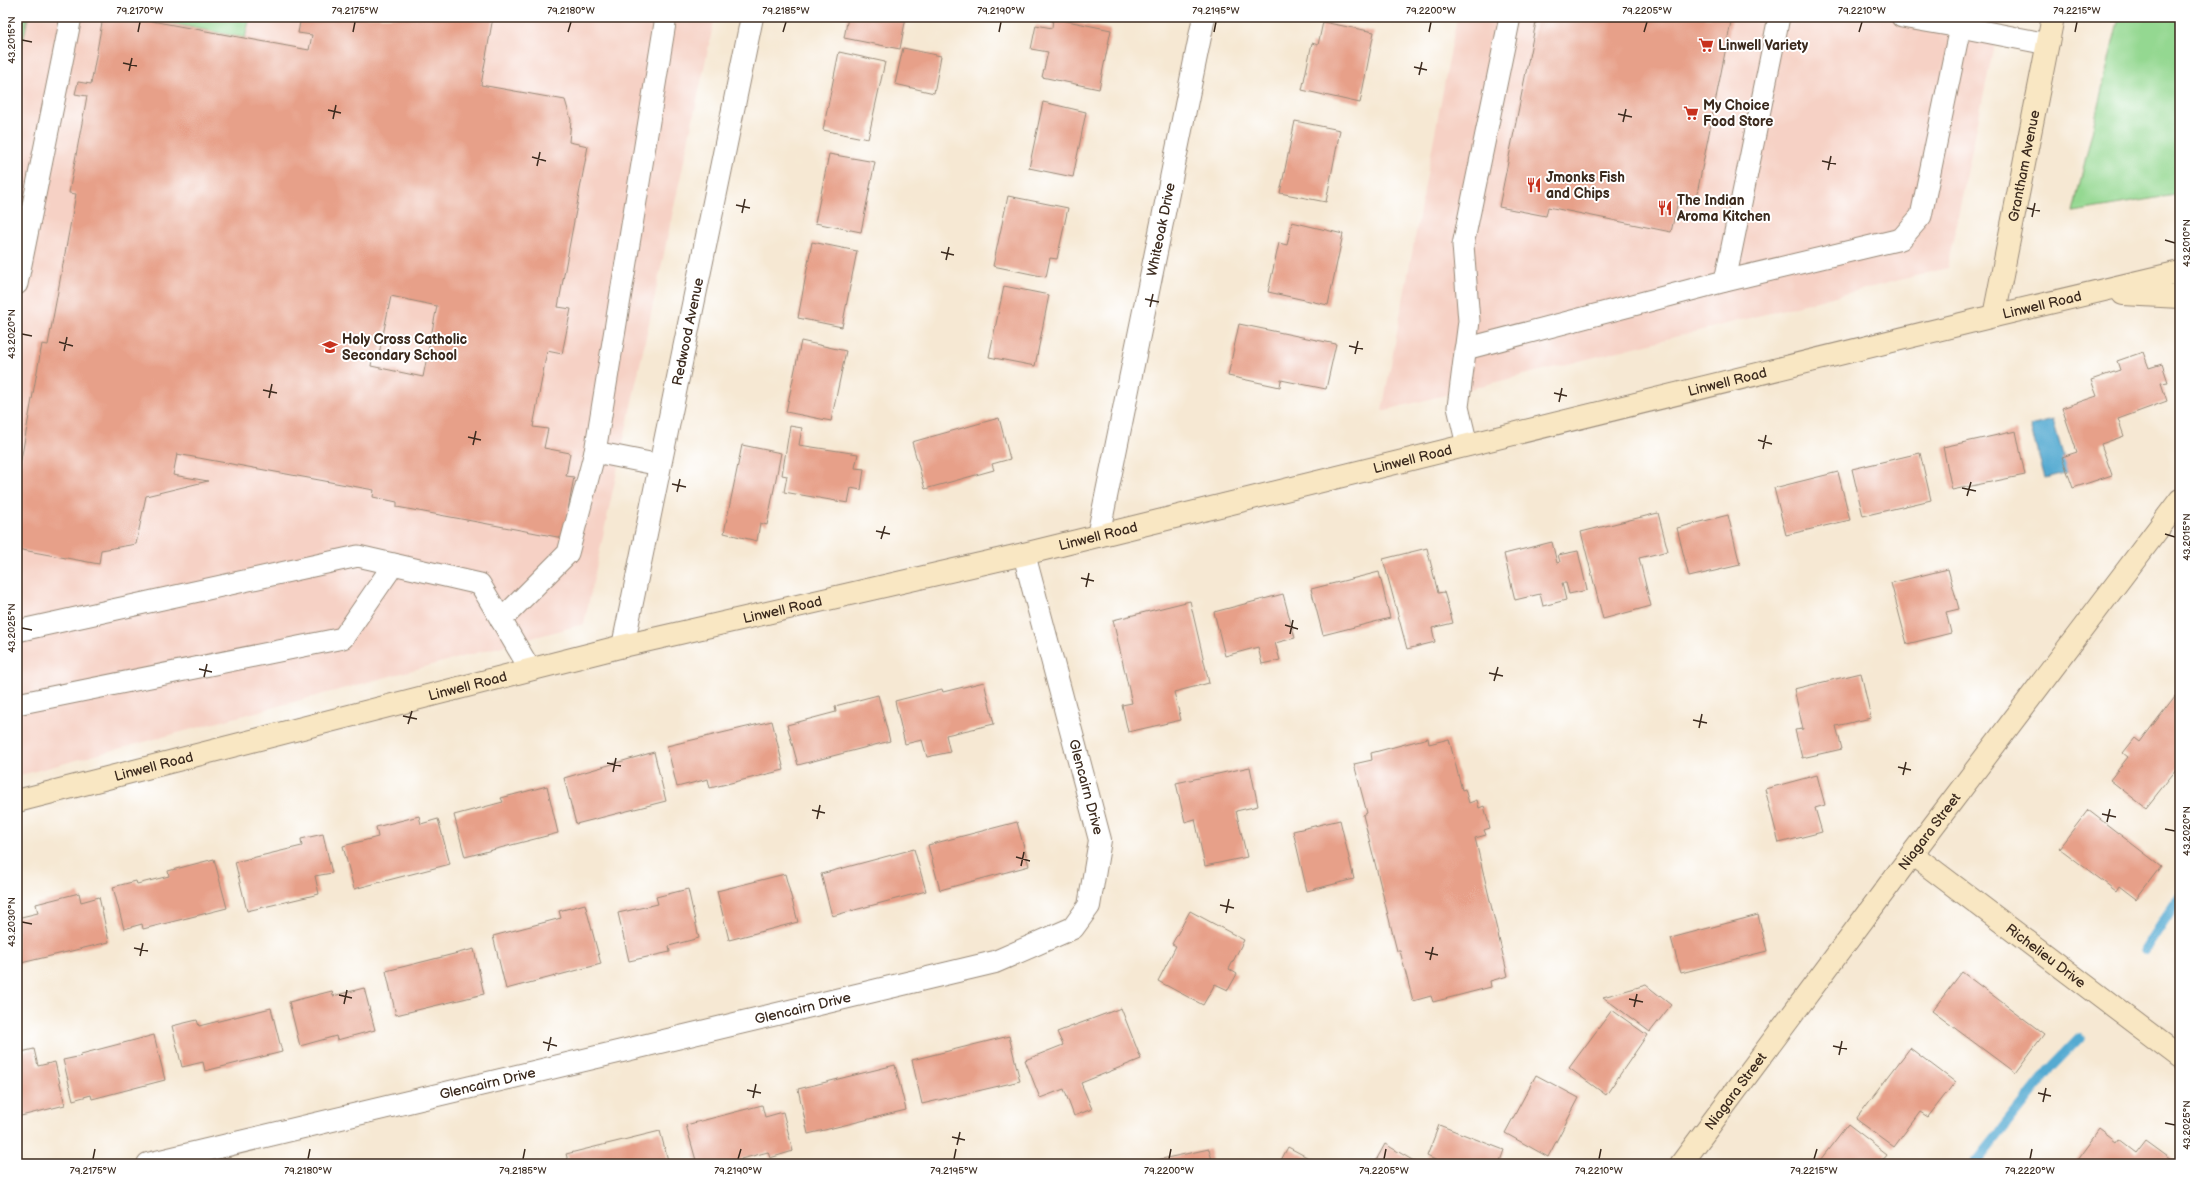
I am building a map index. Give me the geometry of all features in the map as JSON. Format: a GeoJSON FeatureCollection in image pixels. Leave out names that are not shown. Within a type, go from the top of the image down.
{"type":"FeatureCollection","features":[{"type":"Feature","properties":{"kind":"main road","name":"Grantham Avenue"},"geometry":{"type":"LineString","coordinates":[[1994,316],[2053,17]]}},
{"type":"Feature","properties":{"kind":"main road","name":"Linwell Road"},"geometry":{"type":"LineString","coordinates":[[17,801],[623,646],[1024,554],[1994,316],[2180,272]]}},
{"type":"Feature","properties":{"kind":"main road"},"geometry":{"type":"LineString","coordinates":[[2096,293],[2180,297]]}},
{"type":"Feature","properties":{"kind":"main road","name":"Niagara Street"},"geometry":{"type":"LineString","coordinates":[[1681,1164],[1912,854],[2180,500]]}},
{"type":"Feature","properties":{"kind":"main road","name":"Richelieu Drive"},"geometry":{"type":"LineString","coordinates":[[1912,854],[2180,1057]]}},
{"type":"Feature","properties":{"kind":"street","name":"Redwood Avenue"},"geometry":{"type":"LineString","coordinates":[[623,646],[752,17]]}},
{"type":"Feature","properties":{"kind":"street","name":"Whiteoak Drive"},"geometry":{"type":"LineString","coordinates":[[1098,536],[1204,17]]}},
{"type":"Feature","properties":{"kind":"street","name":"Glencairn Drive"},"geometry":{"type":"LineString","coordinates":[[148,1164],[995,962],[1073,928],[1089,906],[1100,840],[1024,554]]}},
{"type":"Feature","properties":{"kind":"lane"},"geometry":{"type":"LineString","coordinates":[[17,284],[71,17]]}},
{"type":"Feature","properties":{"kind":"lane"},"geometry":{"type":"LineString","coordinates":[[501,620],[568,553],[595,452],[666,17]]}},
{"type":"Feature","properties":{"kind":"lane"},"geometry":{"type":"LineString","coordinates":[[1467,445],[1458,407],[1468,321],[1463,245],[1510,17]]}},
{"type":"Feature","properties":{"kind":"lane"},"geometry":{"type":"LineString","coordinates":[[1725,281],[1779,17]]}},
{"type":"Feature","properties":{"kind":"lane"},"geometry":{"type":"LineString","coordinates":[[1902,17],[2048,44]]}},
{"type":"Feature","properties":{"kind":"lane"},"geometry":{"type":"LineString","coordinates":[[1465,349],[1725,281],[1901,239],[1921,216],[1960,27]]}},
{"type":"Feature","properties":{"kind":"lane"},"geometry":{"type":"LineString","coordinates":[[595,452],[660,465]]}},
{"type":"Feature","properties":{"kind":"lane"},"geometry":{"type":"LineString","coordinates":[[17,631],[358,556],[480,584],[530,669]]}},
{"type":"Feature","properties":{"kind":"lane"},"geometry":{"type":"LineString","coordinates":[[17,704],[343,638],[394,564]]}},
{"type":"Feature","properties":{"kind":"shaded area","name":"Holy Cross Catholic Secondary School"},"geometry":{"type":"Polygon","coordinates":[[[28,17],[715,17],[584,624],[17,776],[17,70],[28,17]]]}},
{"type":"Feature","properties":{"kind":"shaded area"},"geometry":{"type":"Polygon","coordinates":[[[1457,17],[2000,17],[1947,268],[1382,411],[1457,17]]]}},
{"type":"Feature","properties":{"kind":"green space"},"geometry":{"type":"Polygon","coordinates":[[[17,17],[28,17],[17,70],[17,17]]]}},
{"type":"Feature","properties":{"kind":"green space"},"geometry":{"type":"Polygon","coordinates":[[[139,17],[250,17],[245,38],[139,17]]]}},
{"type":"Feature","properties":{"kind":"green space"},"geometry":{"type":"Polygon","coordinates":[[[2119,17],[2180,17],[2180,194],[2073,212],[2119,17]]]}},
{"type":"Feature","properties":{"kind":"water"},"geometry":{"type":"Polygon","coordinates":[[[2053,420],[2068,472],[2045,478],[2030,426],[2053,420]]]}},
{"type":"Feature","properties":{"kind":"building"},"geometry":{"type":"Polygon","coordinates":[[[103,17],[130,17],[309,50],[312,35],[298,33],[301,17],[493,17],[481,85],[565,100],[571,120],[569,142],[588,146],[558,307],[571,309],[562,354],[547,351],[533,427],[548,429],[544,448],[570,453],[566,476],[574,477],[563,538],[397,507],[397,502],[373,497],[374,490],[177,454],[173,475],[208,481],[146,496],[136,544],[101,550],[99,564],[17,549],[17,482],[42,344],[48,345],[76,194],[69,193],[87,96],[75,94],[78,82],[91,84],[103,17]],[[391,296],[379,354],[373,353],[371,366],[423,377],[437,306],[391,296]]]}},
{"type":"Feature","properties":{"kind":"building"},"geometry":{"type":"Polygon","coordinates":[[[848,17],[906,17],[900,49],[844,38],[848,17]]]}},
{"type":"Feature","properties":{"kind":"building"},"geometry":{"type":"Polygon","coordinates":[[[1537,17],[1732,17],[1695,204],[1678,201],[1671,232],[1548,207],[1546,216],[1499,207],[1537,17]]]}},
{"type":"Feature","properties":{"kind":"building"},"geometry":{"type":"Polygon","coordinates":[[[1053,18],[1111,30],[1099,89],[1042,77],[1048,52],[1031,49],[1036,25],[1052,28],[1053,18]]]}},
{"type":"Feature","properties":{"kind":"building"},"geometry":{"type":"Polygon","coordinates":[[[1323,22],[1374,32],[1360,103],[1302,90],[1312,43],[1318,45],[1323,22]]]}},
{"type":"Feature","properties":{"kind":"building"},"geometry":{"type":"Polygon","coordinates":[[[903,48],[941,56],[934,93],[895,84],[903,48]]]}},
{"type":"Feature","properties":{"kind":"building"},"geometry":{"type":"Polygon","coordinates":[[[839,52],[885,62],[868,139],[823,130],[839,52]]]}},
{"type":"Feature","properties":{"kind":"building"},"geometry":{"type":"Polygon","coordinates":[[[1043,102],[1086,112],[1073,177],[1029,168],[1043,102]]]}},
{"type":"Feature","properties":{"kind":"building"},"geometry":{"type":"Polygon","coordinates":[[[1295,121],[1340,130],[1326,202],[1280,193],[1295,121]]]}},
{"type":"Feature","properties":{"kind":"building"},"geometry":{"type":"Polygon","coordinates":[[[829,154],[875,162],[861,232],[815,223],[829,154]]]}},
{"type":"Feature","properties":{"kind":"building"},"geometry":{"type":"Polygon","coordinates":[[[1008,196],[1068,208],[1057,259],[1050,258],[1046,277],[993,266],[1008,196]]]}},
{"type":"Feature","properties":{"kind":"building"},"geometry":{"type":"Polygon","coordinates":[[[1292,222],[1343,234],[1328,305],[1268,292],[1279,243],[1287,245],[1292,222]]]}},
{"type":"Feature","properties":{"kind":"building"},"geometry":{"type":"Polygon","coordinates":[[[812,242],[857,251],[842,327],[798,318],[812,242]]]}},
{"type":"Feature","properties":{"kind":"building"},"geometry":{"type":"Polygon","coordinates":[[[1004,286],[1049,295],[1035,366],[989,357],[1004,286]]]}},
{"type":"Feature","properties":{"kind":"building"},"geometry":{"type":"Polygon","coordinates":[[[1239,324],[1336,344],[1326,389],[1281,380],[1280,387],[1228,376],[1239,324]]]}},
{"type":"Feature","properties":{"kind":"building"},"geometry":{"type":"Polygon","coordinates":[[[801,341],[846,351],[831,421],[786,412],[801,341]]]}},
{"type":"Feature","properties":{"kind":"building"},"geometry":{"type":"Polygon","coordinates":[[[2143,352],[2149,368],[2162,364],[2168,382],[2161,383],[2167,401],[2118,419],[2124,436],[2101,444],[2112,475],[2073,488],[2062,457],[2077,452],[2062,408],[2097,396],[2091,380],[2120,370],[2117,361],[2143,352]]]}},
{"type":"Feature","properties":{"kind":"building"},"geometry":{"type":"Polygon","coordinates":[[[999,418],[1010,459],[992,464],[994,470],[925,489],[912,442],[999,418]]]}},
{"type":"Feature","properties":{"kind":"building"},"geometry":{"type":"Polygon","coordinates":[[[790,426],[802,428],[799,445],[858,454],[855,468],[864,469],[861,490],[851,488],[848,503],[784,492],[787,476],[782,475],[790,426]]]}},
{"type":"Feature","properties":{"kind":"building"},"geometry":{"type":"Polygon","coordinates":[[[2016,431],[2025,475],[1952,490],[1943,447],[2016,431]]]}},
{"type":"Feature","properties":{"kind":"building"},"geometry":{"type":"Polygon","coordinates":[[[742,445],[781,453],[767,525],[760,523],[757,541],[724,533],[742,445]]]}},
{"type":"Feature","properties":{"kind":"building"},"geometry":{"type":"Polygon","coordinates":[[[1920,453],[1931,500],[1863,516],[1852,469],[1920,453]]]}},
{"type":"Feature","properties":{"kind":"building"},"geometry":{"type":"Polygon","coordinates":[[[1838,472],[1850,520],[1786,535],[1774,488],[1838,472]]]}},
{"type":"Feature","properties":{"kind":"building"},"geometry":{"type":"Polygon","coordinates":[[[1658,513],[1668,551],[1639,558],[1651,606],[1603,619],[1581,532],[1658,513]]]}},
{"type":"Feature","properties":{"kind":"building"},"geometry":{"type":"Polygon","coordinates":[[[1728,515],[1740,565],[1689,577],[1677,528],[1728,515]]]}},
{"type":"Feature","properties":{"kind":"building"},"geometry":{"type":"Polygon","coordinates":[[[1552,542],[1557,563],[1560,562],[1558,555],[1578,551],[1587,590],[1569,594],[1566,583],[1562,583],[1566,600],[1543,606],[1540,594],[1515,600],[1504,554],[1552,542]]]}},
{"type":"Feature","properties":{"kind":"building"},"geometry":{"type":"Polygon","coordinates":[[[1427,548],[1438,593],[1444,592],[1453,623],[1432,628],[1435,642],[1407,649],[1383,559],[1427,548]]]}},
{"type":"Feature","properties":{"kind":"building"},"geometry":{"type":"Polygon","coordinates":[[[1948,569],[1959,609],[1946,612],[1951,633],[1907,644],[1891,583],[1948,569]]]}},
{"type":"Feature","properties":{"kind":"building"},"geometry":{"type":"Polygon","coordinates":[[[1379,572],[1390,618],[1323,635],[1311,589],[1379,572]]]}},
{"type":"Feature","properties":{"kind":"building"},"geometry":{"type":"Polygon","coordinates":[[[1283,594],[1295,638],[1275,643],[1280,660],[1262,664],[1258,647],[1225,656],[1214,612],[1283,594]]]}},
{"type":"Feature","properties":{"kind":"building"},"geometry":{"type":"Polygon","coordinates":[[[1190,601],[1209,683],[1174,692],[1181,720],[1128,732],[1122,705],[1132,703],[1113,620],[1190,601]]]}},
{"type":"Feature","properties":{"kind":"building"},"geometry":{"type":"Polygon","coordinates":[[[1861,673],[1871,718],[1836,726],[1842,749],[1802,758],[1795,730],[1803,729],[1794,689],[1861,673]]]}},
{"type":"Feature","properties":{"kind":"building"},"geometry":{"type":"Polygon","coordinates":[[[984,682],[994,724],[946,735],[950,752],[927,757],[922,740],[905,744],[895,701],[942,689],[943,692],[984,682]]]}},
{"type":"Feature","properties":{"kind":"building"},"geometry":{"type":"Polygon","coordinates":[[[878,695],[890,741],[798,765],[787,725],[836,712],[835,706],[878,695]]]}},
{"type":"Feature","properties":{"kind":"building"},"geometry":{"type":"Polygon","coordinates":[[[2175,696],[2180,699],[2180,765],[2146,808],[2110,780],[2128,757],[2123,753],[2135,738],[2140,742],[2175,696]]]}},
{"type":"Feature","properties":{"kind":"building"},"geometry":{"type":"Polygon","coordinates":[[[772,721],[784,770],[710,788],[708,779],[677,787],[667,746],[772,721]]]}},
{"type":"Feature","properties":{"kind":"building"},"geometry":{"type":"Polygon","coordinates":[[[1428,738],[1429,744],[1449,739],[1462,790],[1465,789],[1469,803],[1477,800],[1479,808],[1484,806],[1490,828],[1484,830],[1486,835],[1475,838],[1508,976],[1490,981],[1491,987],[1433,1002],[1431,996],[1413,1001],[1400,951],[1397,951],[1363,815],[1367,813],[1354,764],[1372,760],[1371,753],[1428,738]]]}},
{"type":"Feature","properties":{"kind":"building"},"geometry":{"type":"Polygon","coordinates":[[[654,752],[666,801],[576,824],[564,778],[654,752]]]}},
{"type":"Feature","properties":{"kind":"building"},"geometry":{"type":"Polygon","coordinates":[[[1250,767],[1258,806],[1236,811],[1247,857],[1205,866],[1195,819],[1185,822],[1176,783],[1250,767]]]}},
{"type":"Feature","properties":{"kind":"building"},"geometry":{"type":"Polygon","coordinates":[[[1817,775],[1825,805],[1815,808],[1822,832],[1779,843],[1765,789],[1817,775]]]}},
{"type":"Feature","properties":{"kind":"building"},"geometry":{"type":"Polygon","coordinates":[[[547,786],[558,833],[465,857],[454,815],[503,802],[501,798],[547,786]]]}},
{"type":"Feature","properties":{"kind":"building"},"geometry":{"type":"Polygon","coordinates":[[[2088,810],[2161,866],[2136,899],[2119,886],[2116,891],[2059,848],[2088,810]]]}},
{"type":"Feature","properties":{"kind":"building"},"geometry":{"type":"Polygon","coordinates":[[[419,816],[421,824],[438,819],[450,864],[354,889],[343,846],[378,837],[376,827],[419,816]]]}},
{"type":"Feature","properties":{"kind":"building"},"geometry":{"type":"Polygon","coordinates":[[[1340,820],[1354,879],[1307,891],[1293,831],[1340,820]]]}},
{"type":"Feature","properties":{"kind":"building"},"geometry":{"type":"Polygon","coordinates":[[[1017,822],[1029,866],[940,890],[928,845],[1017,822]]]}},
{"type":"Feature","properties":{"kind":"building"},"geometry":{"type":"Polygon","coordinates":[[[323,834],[332,873],[315,876],[319,894],[247,911],[235,862],[302,846],[301,839],[323,834]]]}},
{"type":"Feature","properties":{"kind":"building"},"geometry":{"type":"Polygon","coordinates":[[[914,849],[926,891],[832,916],[821,874],[914,849]]]}},
{"type":"Feature","properties":{"kind":"building"},"geometry":{"type":"Polygon","coordinates":[[[214,859],[227,908],[143,929],[142,924],[124,929],[113,887],[136,881],[137,884],[169,876],[168,871],[214,859]]]}},
{"type":"Feature","properties":{"kind":"building"},"geometry":{"type":"Polygon","coordinates":[[[785,874],[798,922],[729,940],[717,891],[785,874]]]}},
{"type":"Feature","properties":{"kind":"building"},"geometry":{"type":"Polygon","coordinates":[[[688,889],[699,938],[669,946],[670,952],[629,961],[618,913],[658,904],[656,897],[688,889]]]}},
{"type":"Feature","properties":{"kind":"building"},"geometry":{"type":"Polygon","coordinates":[[[79,893],[81,902],[99,897],[109,942],[17,964],[17,918],[38,913],[36,904],[79,893]]]}},
{"type":"Feature","properties":{"kind":"building"},"geometry":{"type":"Polygon","coordinates":[[[585,904],[601,964],[506,989],[493,936],[561,918],[559,911],[585,904]]]}},
{"type":"Feature","properties":{"kind":"building"},"geometry":{"type":"Polygon","coordinates":[[[1190,911],[1244,940],[1229,969],[1237,974],[1228,990],[1215,984],[1203,1005],[1158,981],[1176,946],[1172,944],[1190,911]]]}},
{"type":"Feature","properties":{"kind":"building"},"geometry":{"type":"Polygon","coordinates":[[[1758,915],[1767,951],[1681,973],[1671,938],[1758,915]]]}},
{"type":"Feature","properties":{"kind":"building"},"geometry":{"type":"Polygon","coordinates":[[[474,949],[484,994],[396,1015],[386,971],[474,949]]]}},
{"type":"Feature","properties":{"kind":"building"},"geometry":{"type":"Polygon","coordinates":[[[1962,972],[2044,1034],[2015,1073],[1932,1011],[1962,972]]]}},
{"type":"Feature","properties":{"kind":"building"},"geometry":{"type":"Polygon","coordinates":[[[1646,985],[1671,1005],[1650,1032],[1603,997],[1646,985]]]}},
{"type":"Feature","properties":{"kind":"building"},"geometry":{"type":"Polygon","coordinates":[[[364,988],[375,1030],[337,1040],[336,1036],[300,1046],[289,1002],[332,991],[333,996],[364,988]]]}},
{"type":"Feature","properties":{"kind":"building"},"geometry":{"type":"Polygon","coordinates":[[[271,1008],[282,1052],[205,1071],[203,1062],[182,1067],[172,1026],[197,1020],[199,1026],[271,1008]]]}},
{"type":"Feature","properties":{"kind":"building"},"geometry":{"type":"Polygon","coordinates":[[[1121,1008],[1141,1059],[1081,1083],[1092,1109],[1074,1116],[1064,1089],[1040,1098],[1025,1060],[1063,1045],[1057,1032],[1121,1008]]]}},
{"type":"Feature","properties":{"kind":"building"},"geometry":{"type":"Polygon","coordinates":[[[1612,1010],[1647,1035],[1606,1095],[1569,1068],[1612,1010]]]}},
{"type":"Feature","properties":{"kind":"building"},"geometry":{"type":"Polygon","coordinates":[[[154,1035],[165,1080],[92,1099],[91,1095],[73,1100],[63,1060],[154,1035]]]}},
{"type":"Feature","properties":{"kind":"building"},"geometry":{"type":"Polygon","coordinates":[[[1009,1036],[1020,1081],[922,1104],[912,1060],[1009,1036]]]}},
{"type":"Feature","properties":{"kind":"building"},"geometry":{"type":"Polygon","coordinates":[[[1910,1048],[1955,1082],[1928,1117],[1920,1112],[1894,1147],[1856,1119],[1910,1048]]]}},
{"type":"Feature","properties":{"kind":"building"},"geometry":{"type":"Polygon","coordinates":[[[34,1049],[38,1066],[55,1062],[65,1105],[17,1117],[17,1053],[34,1049]]]}},
{"type":"Feature","properties":{"kind":"building"},"geometry":{"type":"Polygon","coordinates":[[[895,1065],[906,1110],[808,1134],[798,1089],[895,1065]]]}},
{"type":"Feature","properties":{"kind":"building"},"geometry":{"type":"Polygon","coordinates":[[[1536,1075],[1579,1098],[1548,1157],[1505,1133],[1536,1075]]]}},
{"type":"Feature","properties":{"kind":"building"},"geometry":{"type":"Polygon","coordinates":[[[762,1105],[765,1117],[783,1112],[793,1151],[770,1158],[768,1152],[741,1159],[742,1164],[697,1164],[686,1125],[762,1105]]]}},
{"type":"Feature","properties":{"kind":"building"},"geometry":{"type":"Polygon","coordinates":[[[1848,1124],[1887,1154],[1879,1164],[1817,1164],[1848,1124]]]}},
{"type":"Feature","properties":{"kind":"building"},"geometry":{"type":"Polygon","coordinates":[[[1439,1125],[1504,1150],[1499,1164],[1443,1164],[1427,1156],[1439,1125]]]}},
{"type":"Feature","properties":{"kind":"building"},"geometry":{"type":"Polygon","coordinates":[[[2100,1130],[2117,1143],[2119,1140],[2136,1153],[2146,1140],[2179,1164],[2075,1164],[2100,1130]]]}},
{"type":"Feature","properties":{"kind":"building"},"geometry":{"type":"Polygon","coordinates":[[[660,1131],[669,1164],[569,1164],[566,1154],[660,1131]]]}},
{"type":"Feature","properties":{"kind":"building"},"geometry":{"type":"Polygon","coordinates":[[[1385,1144],[1419,1164],[1374,1164],[1385,1144]]]}},
{"type":"Feature","properties":{"kind":"building"},"geometry":{"type":"Polygon","coordinates":[[[1288,1147],[1320,1164],[1279,1164],[1288,1147]]]}},
{"type":"Feature","properties":{"kind":"building"},"geometry":{"type":"Polygon","coordinates":[[[1209,1149],[1213,1164],[1143,1164],[1143,1163],[1209,1149]]]}},
{"type":"Feature","properties":{"kind":"waterway"},"geometry":{"type":"LineString","coordinates":[[2145,950],[2180,896]]}},
{"type":"Feature","properties":{"kind":"waterway"},"geometry":{"type":"LineString","coordinates":[[1975,1164],[2053,1066],[2080,1038]]}},
{"type":"Feature","properties":{"kind":"place","name":"Linwell Variety"},"geometry":{"type":"Point","coordinates":[1706,45]}},
{"type":"Feature","properties":{"kind":"place","name":"My Choice Food Store"},"geometry":{"type":"Point","coordinates":[1691,113]}},
{"type":"Feature","properties":{"kind":"place","name":"Jmonks Fish and Chips"},"geometry":{"type":"Point","coordinates":[1534,185]}},
{"type":"Feature","properties":{"kind":"place","name":"The Indian Aroma Kitchen"},"geometry":{"type":"Point","coordinates":[1665,208]}},
{"type":"Feature","properties":{"kind":"place","name":"Holy Cross Catholic Secondary School"},"geometry":{"type":"Point","coordinates":[330,347]}}]}
